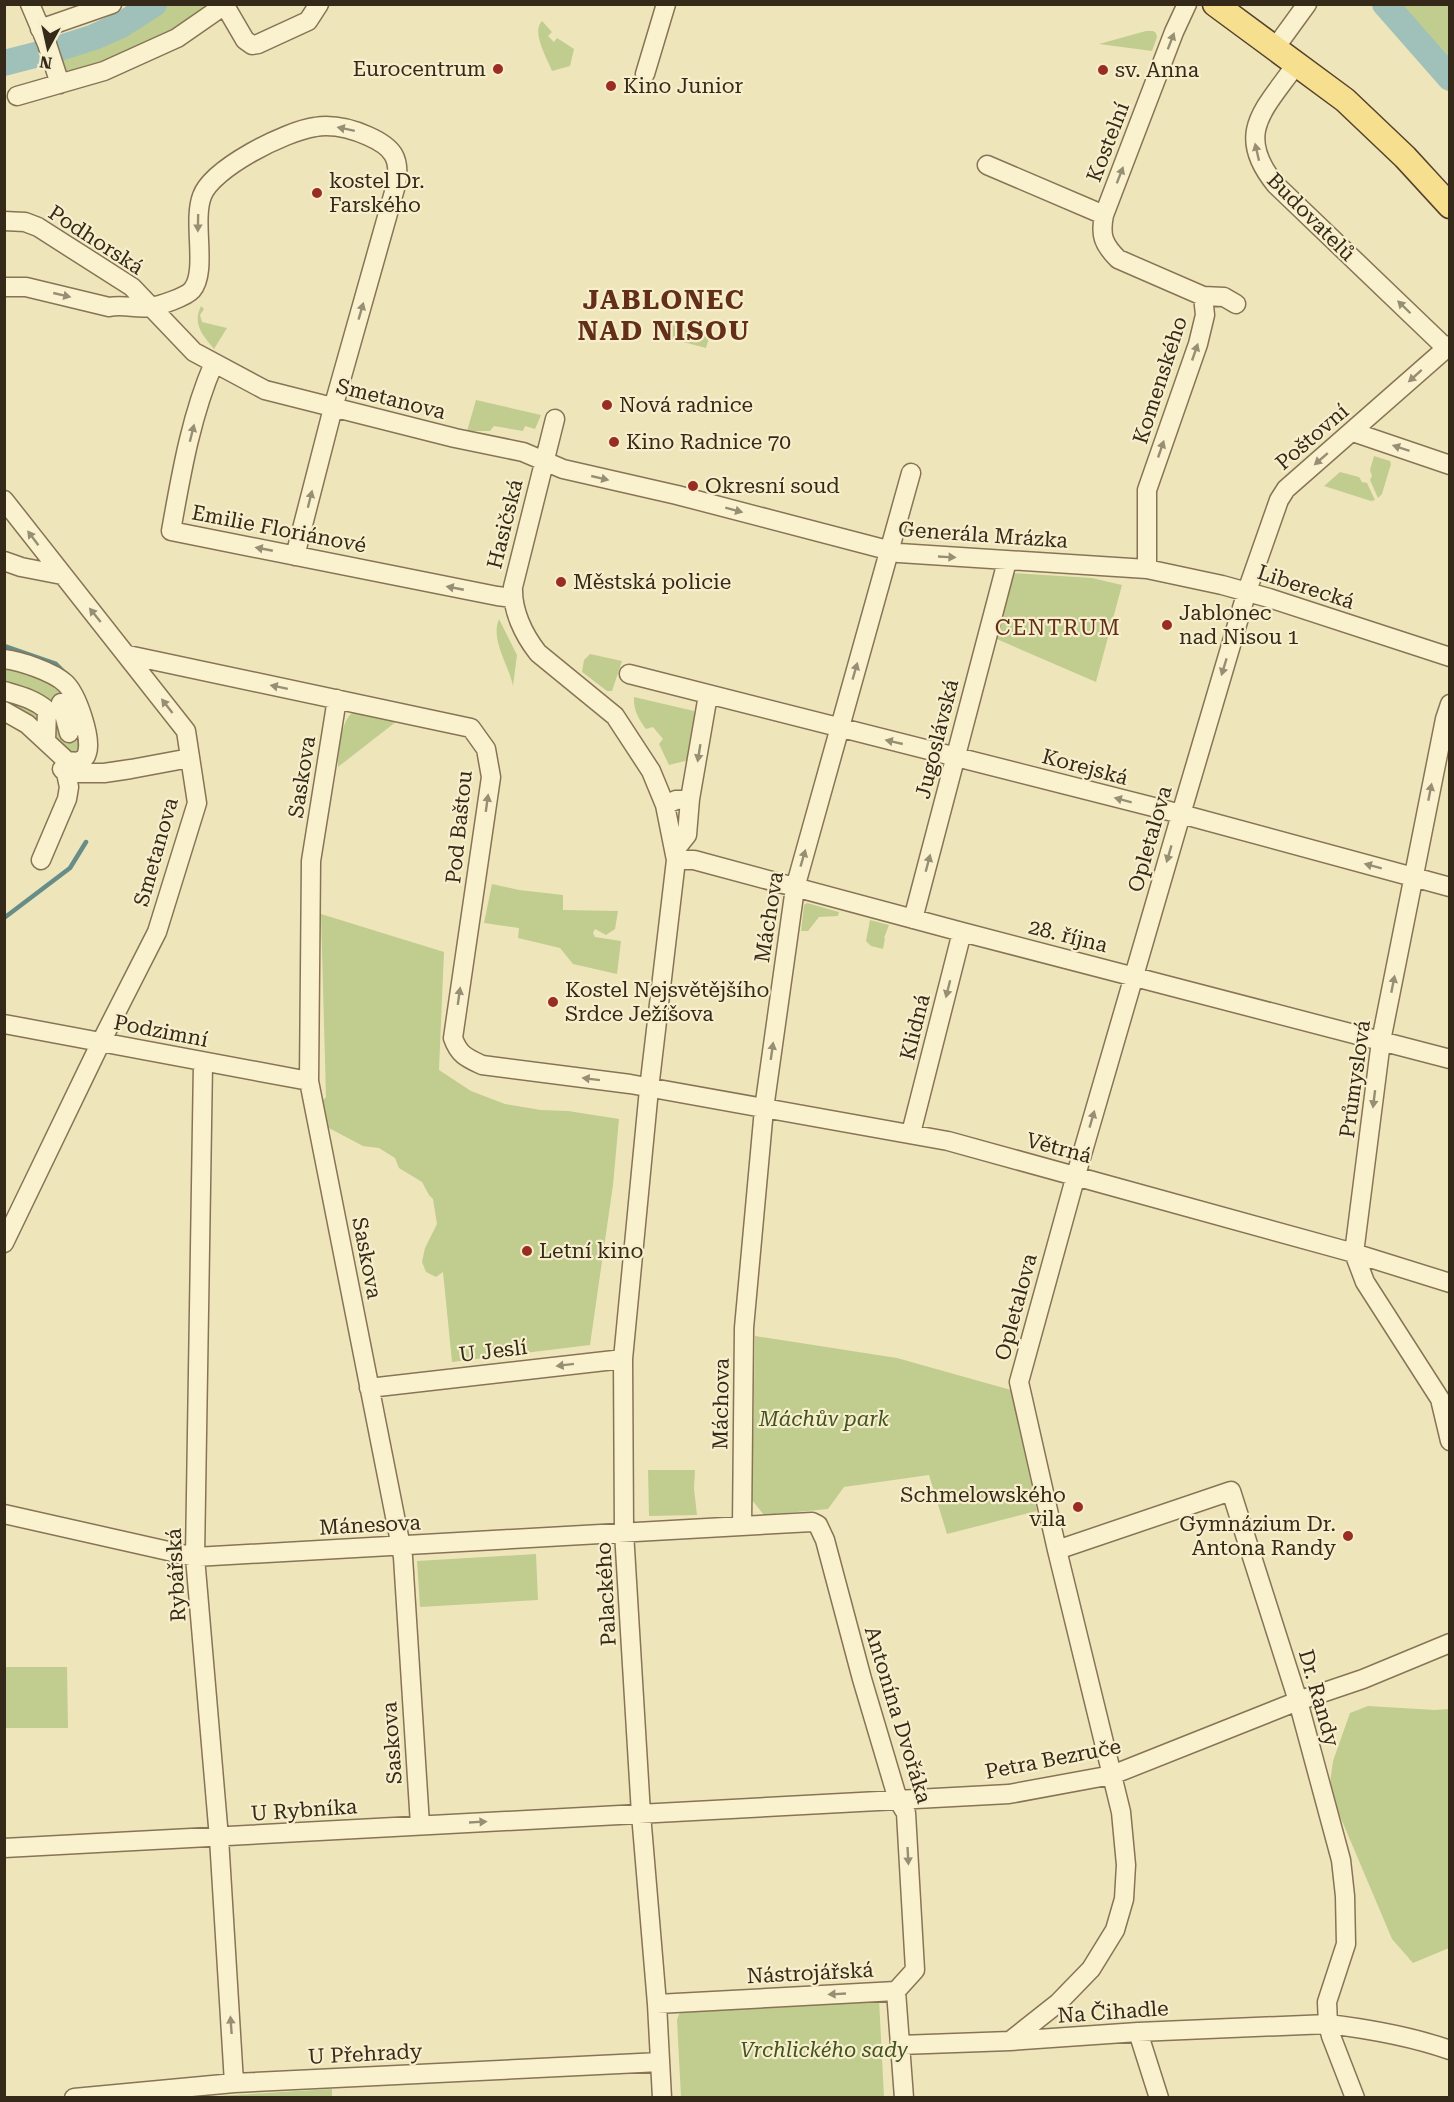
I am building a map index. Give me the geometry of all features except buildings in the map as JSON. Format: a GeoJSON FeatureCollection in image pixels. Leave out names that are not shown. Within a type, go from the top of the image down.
{"type":"FeatureCollection","features":[{"type":"Feature","properties":{"kind":"main road"},"geometry":{"type":"LineString","coordinates":[[1215,4],[1345,100],[1405,157],[1449,206]]}},
{"type":"Feature","properties":{"kind":"street"},"geometry":{"type":"LineString","coordinates":[[30,4],[58,76]]}},
{"type":"Feature","properties":{"kind":"street"},"geometry":{"type":"LineString","coordinates":[[44,36],[112,4]]}},
{"type":"Feature","properties":{"kind":"street"},"geometry":{"type":"LineString","coordinates":[[17,96],[58,76],[104,71],[177,38],[223,7],[245,40],[252,45],[308,21],[319,4]]}},
{"type":"Feature","properties":{"kind":"street"},"geometry":{"type":"LineString","coordinates":[[645,74],[666,4]]}},
{"type":"Feature","properties":{"kind":"street","name":"Kostelní"},"geometry":{"type":"LineString","coordinates":[[1103,223],[1174,32],[1187,4]]}},
{"type":"Feature","properties":{"kind":"street"},"geometry":{"type":"LineString","coordinates":[[1275,48],[1307,4]]}},
{"type":"Feature","properties":{"kind":"street","name":"Budovatelů"},"geometry":{"type":"LineString","coordinates":[[1297,63],[1263,112],[1258,123],[1255,137],[1258,160],[1276,185],[1448,346]]}},
{"type":"Feature","properties":{"kind":"street","name":"Podhorská"},"geometry":{"type":"LineString","coordinates":[[4,221],[25,222],[38,227],[132,287],[150,307],[190,292],[193,288],[199,271],[198,216],[202,195],[209,183],[232,163],[295,132],[315,126],[351,129],[370,137],[387,147],[396,157],[399,170],[333,408]]}},
{"type":"Feature","properties":{"kind":"street"},"geometry":{"type":"LineString","coordinates":[[987,165],[1103,223]]}},
{"type":"Feature","properties":{"kind":"street","name":"Komenského"},"geometry":{"type":"LineString","coordinates":[[1103,223],[1107,248],[1118,259],[1203,296],[1205,315],[1198,344],[1147,490],[1147,568]]}},
{"type":"Feature","properties":{"kind":"street"},"geometry":{"type":"LineString","coordinates":[[4,287],[26,286],[109,307],[118,305],[150,307]]}},
{"type":"Feature","properties":{"kind":"street"},"geometry":{"type":"LineString","coordinates":[[1203,296],[1224,297],[1236,304]]}},
{"type":"Feature","properties":{"kind":"street","name":"Smetanova"},"geometry":{"type":"LineString","coordinates":[[150,307],[194,352],[265,390],[455,438],[523,452],[563,469],[677,495]]}},
{"type":"Feature","properties":{"kind":"street","name":"Poštovní"},"geometry":{"type":"LineString","coordinates":[[1247,591],[1279,500],[1286,489],[1448,346]]}},
{"type":"Feature","properties":{"kind":"street","name":"Emilie Floriánové"},"geometry":{"type":"LineString","coordinates":[[214,363],[203,387],[178,486],[171,531],[513,598]]}},
{"type":"Feature","properties":{"kind":"street"},"geometry":{"type":"LineString","coordinates":[[296,556],[333,408]]}},
{"type":"Feature","properties":{"kind":"street","name":"Hasičská"},"geometry":{"type":"LineString","coordinates":[[513,598],[518,567],[555,419]]}},
{"type":"Feature","properties":{"kind":"street"},"geometry":{"type":"LineString","coordinates":[[1353,432],[1449,465]]}},
{"type":"Feature","properties":{"kind":"street","name":"Máchova"},"geometry":{"type":"LineString","coordinates":[[742,1526],[744,1328],[764,1109],[795,888],[911,473]]}},
{"type":"Feature","properties":{"kind":"street","name":"Generála Mrázka"},"geometry":{"type":"LineString","coordinates":[[677,495],[890,551],[928,556],[1147,568]]}},
{"type":"Feature","properties":{"kind":"street","name":"Smetanova"},"geometry":{"type":"LineString","coordinates":[[4,500],[186,731],[197,802],[157,932],[4,1243]]}},
{"type":"Feature","properties":{"kind":"street"},"geometry":{"type":"LineString","coordinates":[[4,561],[21,567],[62,575]]}},
{"type":"Feature","properties":{"kind":"street","name":"Liberecká"},"geometry":{"type":"LineString","coordinates":[[1147,568],[1247,591],[1449,657]]}},
{"type":"Feature","properties":{"kind":"street","name":"Jugoslávská"},"geometry":{"type":"LineString","coordinates":[[913,919],[1005,569]]}},
{"type":"Feature","properties":{"kind":"street","name":"Opletalova"},"geometry":{"type":"LineString","coordinates":[[1010,2041],[1058,2003],[1091,1969],[1115,1929],[1124,1899],[1126,1865],[1121,1812],[1057,1550],[1019,1382],[1076,1175],[1247,591]]}},
{"type":"Feature","properties":{"kind":"street"},"geometry":{"type":"LineString","coordinates":[[513,598],[516,612],[529,642],[558,671],[615,716],[651,771],[665,805],[676,855]]}},
{"type":"Feature","properties":{"kind":"street","name":"Pod Baštou"},"geometry":{"type":"LineString","coordinates":[[128,656],[471,728],[486,749],[491,777],[453,1038],[457,1049],[463,1057],[482,1065],[630,1084],[649,1089]]}},
{"type":"Feature","properties":{"kind":"street"},"geometry":{"type":"LineString","coordinates":[[41,860],[67,799],[69,787],[66,773],[13,727],[5,715],[10,663],[64,682],[50,744]]}},
{"type":"Feature","properties":{"kind":"street","name":"Korejská"},"geometry":{"type":"LineString","coordinates":[[629,674],[1181,814],[1449,887]]}},
{"type":"Feature","properties":{"kind":"street"},"geometry":{"type":"LineString","coordinates":[[5,715],[27,724],[67,761],[78,762],[88,751],[78,735],[82,711],[60,702],[34,701],[9,692]]}},
{"type":"Feature","properties":{"kind":"street"},"geometry":{"type":"LineString","coordinates":[[676,855],[687,835],[690,799],[708,695]]}},
{"type":"Feature","properties":{"kind":"street","name":"Saskova"},"geometry":{"type":"LineString","coordinates":[[337,699],[311,861],[309,1081],[401,1546],[420,1825]]}},
{"type":"Feature","properties":{"kind":"street","name":"Průmyslová"},"geometry":{"type":"LineString","coordinates":[[1449,704],[1381,1041],[1354,1253],[1365,1282],[1440,1399],[1449,1441]]}},
{"type":"Feature","properties":{"kind":"street"},"geometry":{"type":"LineString","coordinates":[[50,744],[78,735]]}},
{"type":"Feature","properties":{"kind":"street"},"geometry":{"type":"LineString","coordinates":[[66,773],[97,773],[190,758]]}},
{"type":"Feature","properties":{"kind":"street"},"geometry":{"type":"LineString","coordinates":[[665,805],[676,800],[690,799]]}},
{"type":"Feature","properties":{"kind":"street","name":"Palackého"},"geometry":{"type":"LineString","coordinates":[[662,2097],[657,2004],[641,1814],[624,1532],[623,1359],[649,1089],[676,855]]}},
{"type":"Feature","properties":{"kind":"street","name":"28. října"},"geometry":{"type":"LineString","coordinates":[[676,855],[962,933],[1449,1059]]}},
{"type":"Feature","properties":{"kind":"street","name":"Klidná"},"geometry":{"type":"LineString","coordinates":[[911,1133],[962,933]]}},
{"type":"Feature","properties":{"kind":"street","name":"Podzimní"},"geometry":{"type":"LineString","coordinates":[[4,1024],[309,1081]]}},
{"type":"Feature","properties":{"kind":"street","name":"Rybářská"},"geometry":{"type":"LineString","coordinates":[[203,1063],[195,1557],[219,1838],[234,2083]]}},
{"type":"Feature","properties":{"kind":"street","name":"Větrná"},"geometry":{"type":"LineString","coordinates":[[649,1089],[948,1141],[1354,1253],[1449,1283]]}},
{"type":"Feature","properties":{"kind":"street","name":"U Jeslí"},"geometry":{"type":"LineString","coordinates":[[369,1388],[623,1359]]}},
{"type":"Feature","properties":{"kind":"street","name":"Dr. Randy"},"geometry":{"type":"LineString","coordinates":[[1057,1550],[1231,1491],[1298,1701],[1341,1860],[1345,1896],[1346,1944],[1327,2002],[1328,2024],[1355,2097]]}},
{"type":"Feature","properties":{"kind":"street","name":"Mánesova"},"geometry":{"type":"LineString","coordinates":[[4,1514],[195,1557],[742,1526]]}},
{"type":"Feature","properties":{"kind":"street","name":"Antonína Dvořáka"},"geometry":{"type":"LineString","coordinates":[[742,1526],[812,1522],[820,1530],[898,1800],[906,1813],[915,1970],[896,1991]]}},
{"type":"Feature","properties":{"kind":"street","name":"Petra Bezruče"},"geometry":{"type":"LineString","coordinates":[[641,1814],[1009,1794],[1112,1775],[1298,1701],[1363,1679],[1449,1643]]}},
{"type":"Feature","properties":{"kind":"street","name":"U Rybníka"},"geometry":{"type":"LineString","coordinates":[[4,1848],[641,1814]]}},
{"type":"Feature","properties":{"kind":"street","name":"Nástrojářská"},"geometry":{"type":"LineString","coordinates":[[657,2004],[896,1991],[904,2097]]}},
{"type":"Feature","properties":{"kind":"street","name":"Na Čihadle"},"geometry":{"type":"LineString","coordinates":[[900,2045],[1328,2024],[1409,2038],[1449,2050]]}},
{"type":"Feature","properties":{"kind":"street"},"geometry":{"type":"LineString","coordinates":[[1138,2032],[1159,2097]]}},
{"type":"Feature","properties":{"kind":"street","name":"U Přehrady"},"geometry":{"type":"LineString","coordinates":[[74,2097],[234,2083],[660,2062]]}},
{"type":"Feature","properties":{"kind":"green space"},"geometry":{"type":"Polygon","coordinates":[[[160,5],[207,5],[209,11],[115,59],[72,73],[62,66],[57,54],[118,30],[160,5]]]}},
{"type":"Feature","properties":{"kind":"green space"},"geometry":{"type":"Polygon","coordinates":[[[1401,5],[1449,5],[1449,59],[1401,5]]]}},
{"type":"Feature","properties":{"kind":"green space"},"geometry":{"type":"Polygon","coordinates":[[[542,21],[552,32],[548,36],[554,42],[557,38],[574,49],[570,66],[552,71],[539,38],[539,26],[542,21]]]}},
{"type":"Feature","properties":{"kind":"green space"},"geometry":{"type":"Polygon","coordinates":[[[1146,31],[1156,33],[1157,37],[1152,51],[1099,44],[1146,31]]]}},
{"type":"Feature","properties":{"kind":"green space"},"geometry":{"type":"Polygon","coordinates":[[[201,306],[204,309],[200,315],[202,322],[227,328],[214,349],[198,324],[201,306]]]}},
{"type":"Feature","properties":{"kind":"green space"},"geometry":{"type":"Polygon","coordinates":[[[672,325],[707,335],[709,338],[706,348],[668,338],[672,325]]]}},
{"type":"Feature","properties":{"kind":"green space"},"geometry":{"type":"Polygon","coordinates":[[[476,400],[541,415],[535,429],[525,426],[523,431],[494,426],[490,431],[467,431],[476,400]]]}},
{"type":"Feature","properties":{"kind":"green space"},"geometry":{"type":"Polygon","coordinates":[[[1374,456],[1390,461],[1391,464],[1382,494],[1378,498],[1370,480],[1374,456]]]}},
{"type":"Feature","properties":{"kind":"green space"},"geometry":{"type":"Polygon","coordinates":[[[1340,472],[1359,477],[1362,482],[1367,483],[1375,500],[1371,501],[1324,486],[1340,472]]]}},
{"type":"Feature","properties":{"kind":"green space"},"geometry":{"type":"Polygon","coordinates":[[[1010,573],[1092,578],[1122,585],[1096,682],[992,637],[1010,573]]]}},
{"type":"Feature","properties":{"kind":"green space"},"geometry":{"type":"Polygon","coordinates":[[[499,619],[517,655],[513,686],[498,644],[499,619]]]}},
{"type":"Feature","properties":{"kind":"green space"},"geometry":{"type":"Polygon","coordinates":[[[590,654],[622,661],[612,691],[607,691],[582,672],[584,660],[590,654]]]}},
{"type":"Feature","properties":{"kind":"green space"},"geometry":{"type":"Polygon","coordinates":[[[4,655],[59,673],[93,750],[71,769],[5,716],[4,655]]]}},
{"type":"Feature","properties":{"kind":"green space"},"geometry":{"type":"Polygon","coordinates":[[[634,697],[694,711],[689,760],[669,765],[659,744],[663,739],[653,727],[646,729],[643,726],[636,710],[634,697]]]}},
{"type":"Feature","properties":{"kind":"green space"},"geometry":{"type":"Polygon","coordinates":[[[356,711],[397,721],[338,767],[344,727],[347,719],[356,711]]]}},
{"type":"Feature","properties":{"kind":"green space"},"geometry":{"type":"Polygon","coordinates":[[[492,884],[563,895],[563,910],[618,911],[615,929],[606,935],[595,929],[593,933],[595,937],[621,941],[617,974],[573,964],[560,948],[518,938],[519,928],[484,923],[492,884]]]}},
{"type":"Feature","properties":{"kind":"green space"},"geometry":{"type":"Polygon","coordinates":[[[807,903],[839,912],[838,916],[819,917],[808,931],[801,931],[804,905],[807,903]]]}},
{"type":"Feature","properties":{"kind":"green space"},"geometry":{"type":"Polygon","coordinates":[[[321,914],[444,952],[439,1070],[471,1091],[505,1104],[619,1119],[613,1185],[590,1345],[452,1362],[443,1272],[436,1277],[426,1272],[422,1262],[425,1248],[437,1224],[433,1199],[422,1182],[399,1168],[395,1158],[379,1148],[363,1146],[325,1126],[321,1102],[326,1097],[321,914]]]}},
{"type":"Feature","properties":{"kind":"green space"},"geometry":{"type":"Polygon","coordinates":[[[870,920],[889,925],[883,949],[871,946],[866,941],[870,920]]]}},
{"type":"Feature","properties":{"kind":"green space","name":"Máchův park"},"geometry":{"type":"Polygon","coordinates":[[[755,1336],[897,1358],[1011,1390],[1037,1511],[947,1534],[929,1475],[844,1487],[828,1509],[764,1515],[752,1500],[755,1336]]]}},
{"type":"Feature","properties":{"kind":"green space"},"geometry":{"type":"Polygon","coordinates":[[[648,1470],[695,1470],[694,1489],[697,1515],[649,1516],[648,1470]]]}},
{"type":"Feature","properties":{"kind":"green space"},"geometry":{"type":"Polygon","coordinates":[[[536,1554],[538,1600],[420,1607],[417,1561],[536,1554]]]}},
{"type":"Feature","properties":{"kind":"green space"},"geometry":{"type":"Polygon","coordinates":[[[5,1667],[67,1667],[68,1728],[5,1728],[5,1667]]]}},
{"type":"Feature","properties":{"kind":"green space"},"geometry":{"type":"Polygon","coordinates":[[[1368,1706],[1449,1709],[1449,1948],[1413,1963],[1392,1939],[1329,1790],[1333,1761],[1350,1713],[1368,1706]]]}},
{"type":"Feature","properties":{"kind":"green space","name":"Vrchlického sady"},"geometry":{"type":"Polygon","coordinates":[[[879,1999],[884,2097],[681,2097],[677,2020],[679,2014],[684,2011],[879,1999]]]}},
{"type":"Feature","properties":{"kind":"green space"},"geometry":{"type":"Polygon","coordinates":[[[332,2089],[332,2097],[201,2097],[332,2089]]]}},
{"type":"Feature","properties":{"kind":"waterway"},"geometry":{"type":"LineString","coordinates":[[60,48],[121,25],[154,4]]}},
{"type":"Feature","properties":{"kind":"waterway"},"geometry":{"type":"LineString","coordinates":[[1385,4],[1450,78]]}},
{"type":"Feature","properties":{"kind":"waterway"},"geometry":{"type":"LineString","coordinates":[[4,63],[39,54]]}},
{"type":"Feature","properties":{"kind":"waterway"},"geometry":{"type":"LineString","coordinates":[[4,646],[56,664],[64,672]]}},
{"type":"Feature","properties":{"kind":"waterway"},"geometry":{"type":"LineString","coordinates":[[4,918],[70,868],[86,842]]}},
{"type":"Feature","properties":{"kind":"place","name":"Eurocentrum"},"geometry":{"type":"Point","coordinates":[498,69]}},
{"type":"Feature","properties":{"kind":"place","name":"sv. Anna"},"geometry":{"type":"Point","coordinates":[1103,70]}},
{"type":"Feature","properties":{"kind":"place","name":"Kino Junior"},"geometry":{"type":"Point","coordinates":[611,86]}},
{"type":"Feature","properties":{"kind":"place","name":"kostel Dr. Farského"},"geometry":{"type":"Point","coordinates":[317,193]}},
{"type":"Feature","properties":{"kind":"place","name":"Nová radnice"},"geometry":{"type":"Point","coordinates":[607,405]}},
{"type":"Feature","properties":{"kind":"place","name":"Kino Radnice 70"},"geometry":{"type":"Point","coordinates":[614,442]}},
{"type":"Feature","properties":{"kind":"place","name":"Okresní soud"},"geometry":{"type":"Point","coordinates":[693,486]}},
{"type":"Feature","properties":{"kind":"place","name":"Městská policie"},"geometry":{"type":"Point","coordinates":[561,582]}},
{"type":"Feature","properties":{"kind":"place","name":"Jablonec nad Nisou 1"},"geometry":{"type":"Point","coordinates":[1167,625]}},
{"type":"Feature","properties":{"kind":"place","name":"Kostel Nejsvětějšího Srdce Ježíšova"},"geometry":{"type":"Point","coordinates":[553,1002]}},
{"type":"Feature","properties":{"kind":"place","name":"Letní kino"},"geometry":{"type":"Point","coordinates":[527,1251]}},
{"type":"Feature","properties":{"kind":"place","name":"Schmelowského vila"},"geometry":{"type":"Point","coordinates":[1078,1507]}},
{"type":"Feature","properties":{"kind":"place","name":"Gymnázium Dr. Antona Randy"},"geometry":{"type":"Point","coordinates":[1348,1536]}},
{"type":"Feature","properties":{"kind":"district","name":"JABLONEC NAD NISOU"},"geometry":{"type":"Point","coordinates":[664,316]}},
{"type":"Feature","properties":{"kind":"district","name":"CENTRUM"},"geometry":{"type":"Point","coordinates":[1058,627]}}]}
